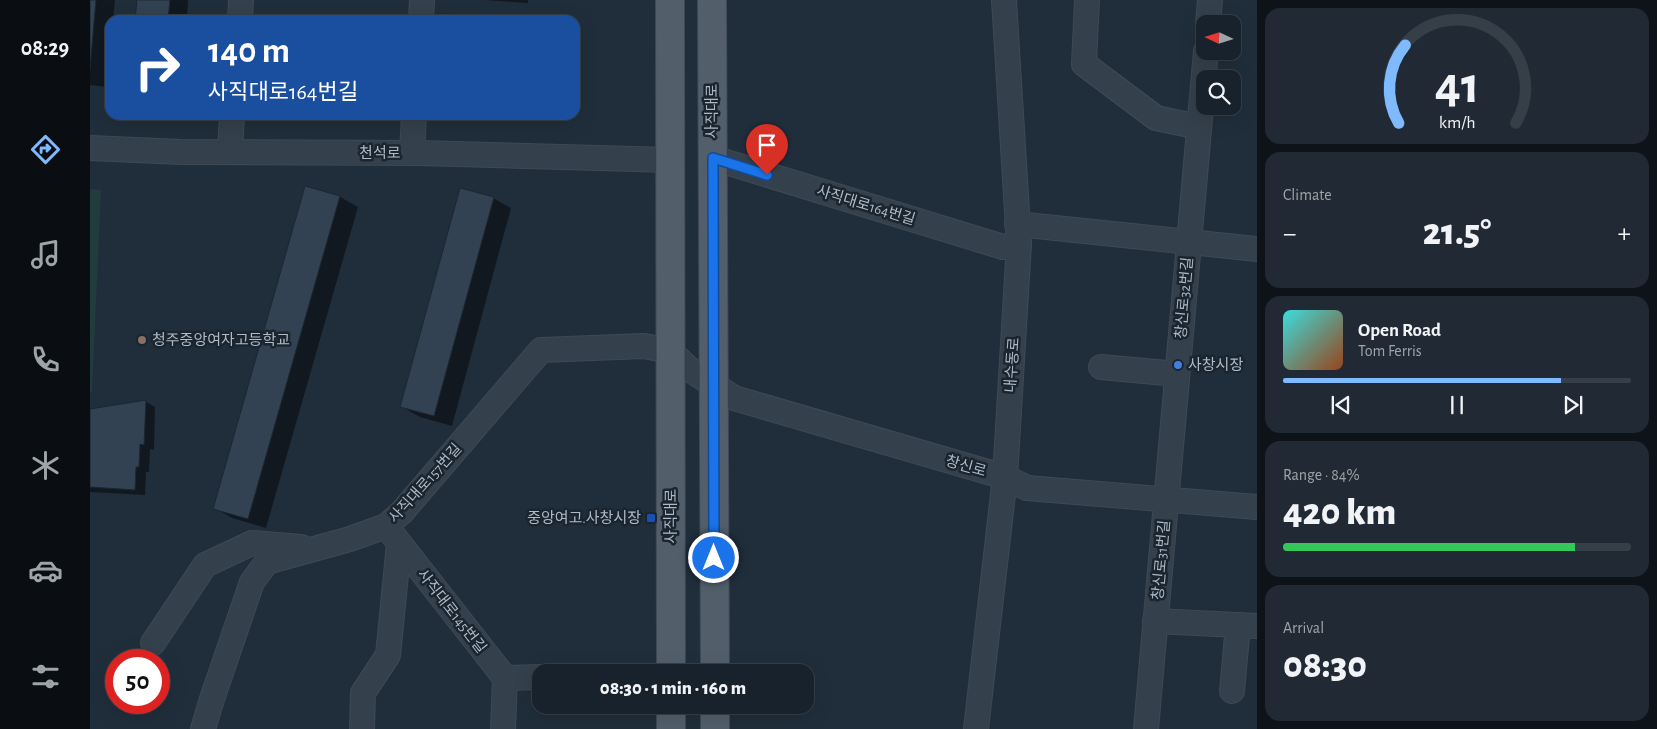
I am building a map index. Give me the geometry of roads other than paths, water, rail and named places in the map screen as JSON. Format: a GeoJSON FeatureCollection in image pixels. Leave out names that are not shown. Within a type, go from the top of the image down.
{"type":"FeatureCollection","features":[{"type":"Feature","properties":{"kind":"main road","name":"사직대로"},"geometry":{"type":"LineString","coordinates":[[670,0],[670,160],[680,360],[671,664]]}},
{"type":"Feature","properties":{"kind":"main road","name":"사직대로"},"geometry":{"type":"LineString","coordinates":[[712,0],[715,664]]}},
{"type":"Feature","properties":{"kind":"main road"},"geometry":{"type":"LineString","coordinates":[[671,714],[671,729]]}},
{"type":"Feature","properties":{"kind":"main road"},"geometry":{"type":"LineString","coordinates":[[715,714],[715,729]]}},
{"type":"Feature","properties":{"kind":"street"},"geometry":{"type":"LineString","coordinates":[[240,15],[241,0]]}},
{"type":"Feature","properties":{"kind":"street"},"geometry":{"type":"LineString","coordinates":[[421,15],[422,0]]}},
{"type":"Feature","properties":{"kind":"street","name":"내수동로"},"geometry":{"type":"LineString","coordinates":[[976,729],[1005,477],[1018,234],[1004,0]]}},
{"type":"Feature","properties":{"kind":"street"},"geometry":{"type":"LineString","coordinates":[[1087,0],[1084,64],[1156,118],[1199,127]]}},
{"type":"Feature","properties":{"kind":"street"},"geometry":{"type":"LineString","coordinates":[[1209,15],[1210,0]]}},
{"type":"Feature","properties":{"kind":"street","name":"창신로32번길"},"geometry":{"type":"LineString","coordinates":[[1166,499],[1205,60]]}},
{"type":"Feature","properties":{"kind":"street"},"geometry":{"type":"LineString","coordinates":[[230,152],[232,120]]}},
{"type":"Feature","properties":{"kind":"street"},"geometry":{"type":"LineString","coordinates":[[412,154],[414,120]]}},
{"type":"Feature","properties":{"kind":"street","name":"천석로"},"geometry":{"type":"LineString","coordinates":[[90,148],[181,152],[412,154],[670,160]]}},
{"type":"Feature","properties":{"kind":"street","name":"사직대로164번길"},"geometry":{"type":"LineString","coordinates":[[713,158],[1003,247],[1018,234],[1189,242],[1257,249]]}},
{"type":"Feature","properties":{"kind":"street","name":"사직대로157번길"},"geometry":{"type":"LineString","coordinates":[[204,729],[215,690],[252,582],[267,562],[350,539],[392,535],[402,512],[541,350],[644,346],[680,360]]}},
{"type":"Feature","properties":{"kind":"street","name":"창신로"},"geometry":{"type":"LineString","coordinates":[[680,360],[714,386],[734,398],[1005,477],[1027,488],[1257,507]]}},
{"type":"Feature","properties":{"kind":"street"},"geometry":{"type":"LineString","coordinates":[[1101,367],[1178,374]]}},
{"type":"Feature","properties":{"kind":"street","name":"창신로31번길"},"geometry":{"type":"LineString","coordinates":[[1146,729],[1166,499]]}},
{"type":"Feature","properties":{"kind":"street","name":"사직대로145번길"},"geometry":{"type":"LineString","coordinates":[[362,729],[363,693],[388,655],[392,535]]}},
{"type":"Feature","properties":{"kind":"street","name":"사직대로145번길"},"geometry":{"type":"LineString","coordinates":[[392,535],[505,678]]}},
{"type":"Feature","properties":{"kind":"street"},"geometry":{"type":"LineString","coordinates":[[153,643],[205,565],[252,543],[318,548]]}},
{"type":"Feature","properties":{"kind":"street","name":"창신로31번길"},"geometry":{"type":"LineString","coordinates":[[1155,621],[1247,626]]}},
{"type":"Feature","properties":{"kind":"street"},"geometry":{"type":"LineString","coordinates":[[1232,691],[1247,626]]}},
{"type":"Feature","properties":{"kind":"street"},"geometry":{"type":"LineString","coordinates":[[504,729],[505,678],[532,677]]}},
{"type":"Feature","properties":{"kind":"place","name":"청주중앙여자고등학교"},"geometry":{"type":"Point","coordinates":[142,340]}},
{"type":"Feature","properties":{"kind":"place","name":"사창시장"},"geometry":{"type":"Point","coordinates":[1178,365]}},
{"type":"Feature","properties":{"kind":"place","name":"중앙여고.사창시장"},"geometry":{"type":"Point","coordinates":[651,518]}}]}
